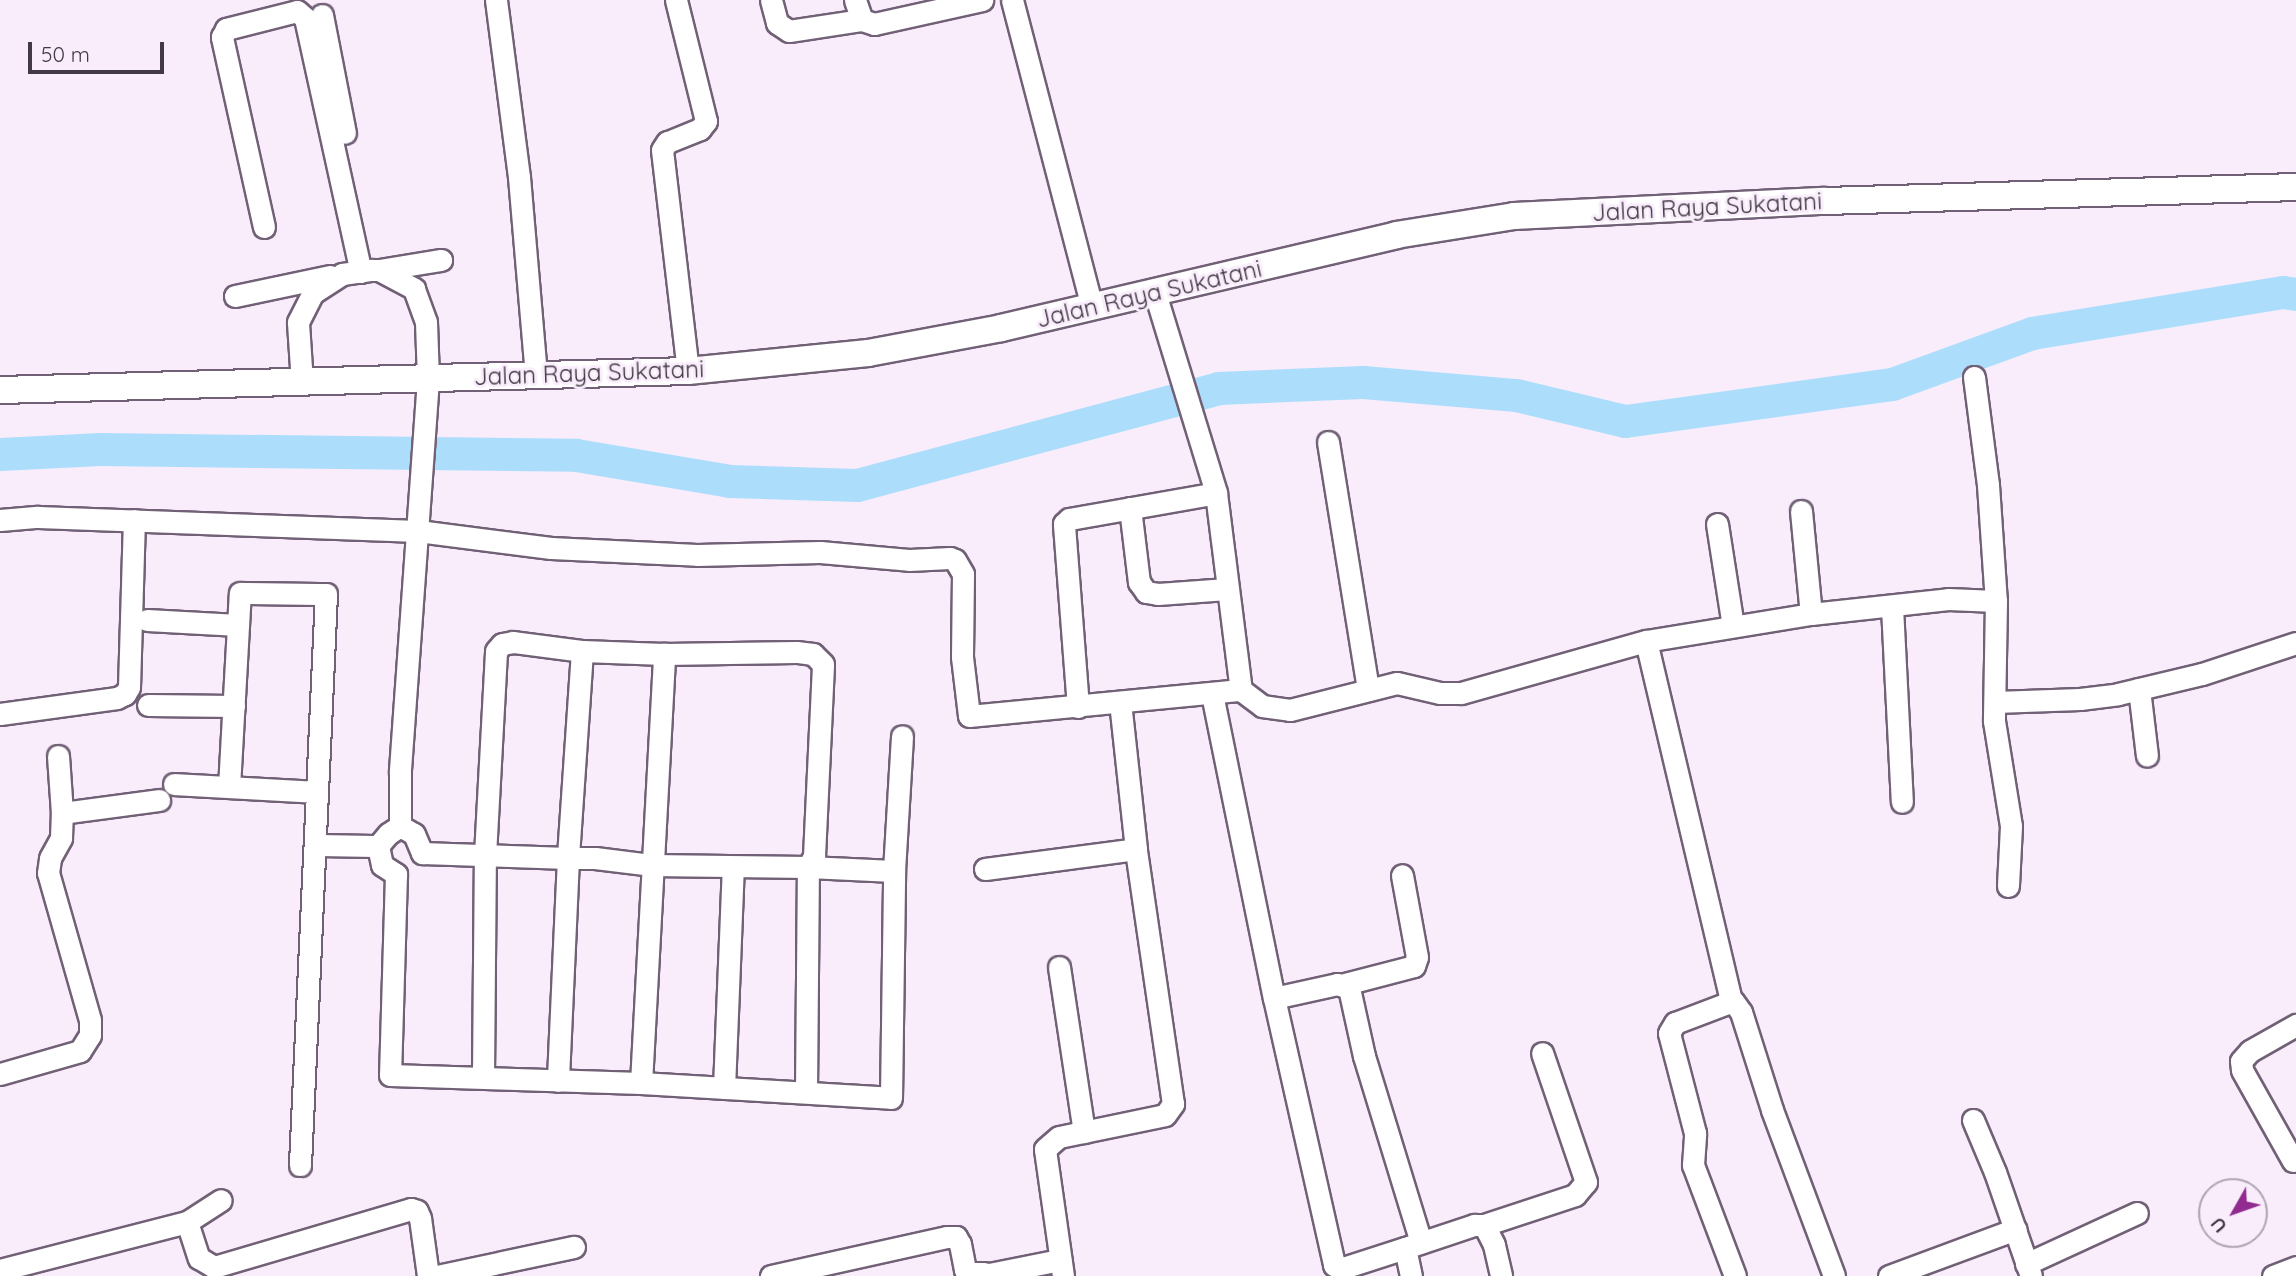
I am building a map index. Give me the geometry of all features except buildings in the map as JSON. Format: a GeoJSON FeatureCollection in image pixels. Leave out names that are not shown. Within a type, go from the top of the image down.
{"type":"FeatureCollection","features":[{"type":"Feature","properties":{"kind":"main road","name":"Jalan Raya Sukatani"},"geometry":{"type":"LineString","coordinates":[[0,390],[688,372],[868,353],[1001,328],[1396,234],[1514,216],[1825,201],[2296,187]]}},
{"type":"Feature","properties":{"kind":"street"},"geometry":{"type":"LineString","coordinates":[[496,0],[519,177],[536,376]]}},
{"type":"Feature","properties":{"kind":"street"},"geometry":{"type":"LineString","coordinates":[[676,0],[706,121],[700,129],[667,142],[662,150],[688,372]]}},
{"type":"Feature","properties":{"kind":"street"},"geometry":{"type":"LineString","coordinates":[[771,0],[777,23],[789,31],[859,10],[874,24],[935,5],[982,0]]}},
{"type":"Feature","properties":{"kind":"street"},"geometry":{"type":"LineString","coordinates":[[1012,0],[1092,307]]}},
{"type":"Feature","properties":{"kind":"street"},"geometry":{"type":"LineString","coordinates":[[264,227],[222,37],[226,29],[297,11],[305,18],[364,271]]}},
{"type":"Feature","properties":{"kind":"street"},"geometry":{"type":"LineString","coordinates":[[322,15],[364,271]]}},
{"type":"Feature","properties":{"kind":"street"},"geometry":{"type":"LineString","coordinates":[[235,296],[364,271],[441,260]]}},
{"type":"Feature","properties":{"kind":"street"},"geometry":{"type":"LineString","coordinates":[[302,383],[298,322],[313,293],[364,271],[414,289],[426,323],[428,379],[400,773],[400,826]]}},
{"type":"Feature","properties":{"kind":"street"},"geometry":{"type":"LineString","coordinates":[[1155,293],[1216,494],[1241,690],[1262,706],[1290,710],[1397,683],[1427,691],[1461,693],[1646,641],[1733,626],[1811,614],[1948,599],[1996,601]]}},
{"type":"Feature","properties":{"kind":"street"},"geometry":{"type":"LineString","coordinates":[[1974,377],[1988,485],[1996,601],[1994,721],[2011,826],[2008,886]]}},
{"type":"Feature","properties":{"kind":"street"},"geometry":{"type":"LineString","coordinates":[[1328,442],[1368,690]]}},
{"type":"Feature","properties":{"kind":"street"},"geometry":{"type":"LineString","coordinates":[[1078,707],[1064,524],[1069,519],[1216,494]]}},
{"type":"Feature","properties":{"kind":"street"},"geometry":{"type":"LineString","coordinates":[[1130,509],[1139,582],[1146,592],[1158,594],[1227,589]]}},
{"type":"Feature","properties":{"kind":"street"},"geometry":{"type":"LineString","coordinates":[[1801,510],[1811,614]]}},
{"type":"Feature","properties":{"kind":"street"},"geometry":{"type":"LineString","coordinates":[[0,520],[38,517],[418,531],[551,548],[697,555],[820,552],[909,561],[955,559],[963,574],[962,657],[969,716],[1241,690]]}},
{"type":"Feature","properties":{"kind":"street"},"geometry":{"type":"LineString","coordinates":[[0,714],[117,698],[125,694],[129,687],[134,520]]}},
{"type":"Feature","properties":{"kind":"street"},"geometry":{"type":"LineString","coordinates":[[1717,524],[1733,626]]}},
{"type":"Feature","properties":{"kind":"street"},"geometry":{"type":"LineString","coordinates":[[229,787],[240,593],[326,594],[300,1165]]}},
{"type":"Feature","properties":{"kind":"street"},"geometry":{"type":"LineString","coordinates":[[1892,607],[1902,802]]}},
{"type":"Feature","properties":{"kind":"street"},"geometry":{"type":"LineString","coordinates":[[147,620],[238,625]]}},
{"type":"Feature","properties":{"kind":"street"},"geometry":{"type":"LineString","coordinates":[[1646,641],[1731,1001],[1739,1006],[1772,1110],[1834,1276]]}},
{"type":"Feature","properties":{"kind":"street"},"geometry":{"type":"LineString","coordinates":[[483,1076],[485,855],[496,650],[502,644],[513,642],[582,650],[664,654],[796,652],[813,654],[823,664],[814,856],[808,867],[806,1091]]}},
{"type":"Feature","properties":{"kind":"street"},"geometry":{"type":"LineString","coordinates":[[1995,702],[2080,699],[2139,689],[2202,674],[2296,643]]}},
{"type":"Feature","properties":{"kind":"street"},"geometry":{"type":"LineString","coordinates":[[558,1081],[582,650]]}},
{"type":"Feature","properties":{"kind":"street"},"geometry":{"type":"LineString","coordinates":[[641,1083],[664,654]]}},
{"type":"Feature","properties":{"kind":"street"},"geometry":{"type":"LineString","coordinates":[[2139,689],[2147,756]]}},
{"type":"Feature","properties":{"kind":"street"},"geometry":{"type":"LineString","coordinates":[[1212,694],[1274,998],[1332,1260],[1338,1272],[1474,1225],[1484,1225],[1575,1195],[1586,1182],[1542,1053]]}},
{"type":"Feature","properties":{"kind":"street"},"geometry":{"type":"LineString","coordinates":[[771,1276],[947,1237],[956,1237],[965,1270],[970,1273],[981,1275],[1061,1268],[1045,1149],[1059,1138],[1165,1115],[1172,1104],[1136,849],[1120,702]]}},
{"type":"Feature","properties":{"kind":"street"},"geometry":{"type":"LineString","coordinates":[[148,705],[234,706]]}},
{"type":"Feature","properties":{"kind":"street"},"geometry":{"type":"LineString","coordinates":[[396,874],[390,1075],[641,1083],[891,1098],[894,871],[902,736]]}},
{"type":"Feature","properties":{"kind":"street"},"geometry":{"type":"LineString","coordinates":[[0,1074],[80,1051],[90,1035],[90,1020],[48,873],[50,858],[61,838],[58,756]]}},
{"type":"Feature","properties":{"kind":"street"},"geometry":{"type":"LineString","coordinates":[[174,784],[317,792]]}},
{"type":"Feature","properties":{"kind":"street"},"geometry":{"type":"LineString","coordinates":[[62,813],[159,800]]}},
{"type":"Feature","properties":{"kind":"street"},"geometry":{"type":"LineString","coordinates":[[396,874],[382,866],[378,846],[387,834],[400,826]]}},
{"type":"Feature","properties":{"kind":"street"},"geometry":{"type":"LineString","coordinates":[[400,826],[414,834],[422,853]]}},
{"type":"Feature","properties":{"kind":"street"},"geometry":{"type":"LineString","coordinates":[[315,845],[378,846]]}},
{"type":"Feature","properties":{"kind":"street"},"geometry":{"type":"LineString","coordinates":[[985,869],[1136,849]]}},
{"type":"Feature","properties":{"kind":"street"},"geometry":{"type":"LineString","coordinates":[[422,853],[569,858],[651,865],[894,871]]}},
{"type":"Feature","properties":{"kind":"street"},"geometry":{"type":"LineString","coordinates":[[396,874],[416,864],[422,853]]}},
{"type":"Feature","properties":{"kind":"street"},"geometry":{"type":"LineString","coordinates":[[724,1088],[733,867]]}},
{"type":"Feature","properties":{"kind":"street"},"geometry":{"type":"LineString","coordinates":[[1274,998],[1345,984],[1414,966],[1417,957],[1402,874]]}},
{"type":"Feature","properties":{"kind":"street"},"geometry":{"type":"LineString","coordinates":[[1059,967],[1084,1132]]}},
{"type":"Feature","properties":{"kind":"street"},"geometry":{"type":"LineString","coordinates":[[1345,984],[1350,992],[1413,1245],[1412,1276]]}},
{"type":"Feature","properties":{"kind":"street"},"geometry":{"type":"LineString","coordinates":[[1731,1001],[1675,1023],[1669,1033],[1695,1133],[1693,1165],[1735,1276]]}},
{"type":"Feature","properties":{"kind":"street"},"geometry":{"type":"LineString","coordinates":[[2293,1161],[2242,1070],[2241,1061],[2250,1051],[2296,1025]]}},
{"type":"Feature","properties":{"kind":"street"},"geometry":{"type":"LineString","coordinates":[[1973,1120],[2016,1229],[2028,1270],[2137,1213]]}},
{"type":"Feature","properties":{"kind":"street"},"geometry":{"type":"LineString","coordinates":[[0,1270],[187,1223],[221,1200]]}},
{"type":"Feature","properties":{"kind":"street"},"geometry":{"type":"LineString","coordinates":[[187,1223],[199,1258],[214,1267],[411,1209],[416,1211],[420,1218],[428,1276]]}},
{"type":"Feature","properties":{"kind":"street"},"geometry":{"type":"LineString","coordinates":[[1484,1225],[1494,1245],[1501,1276]]}},
{"type":"Feature","properties":{"kind":"street"},"geometry":{"type":"LineString","coordinates":[[1889,1276],[2016,1229]]}},
{"type":"Feature","properties":{"kind":"street"},"geometry":{"type":"LineString","coordinates":[[437,1276],[574,1247]]}},
{"type":"Feature","properties":{"kind":"street"},"geometry":{"type":"LineString","coordinates":[[2273,1276],[2296,1267]]}},
{"type":"Feature","properties":{"kind":"waterway"},"geometry":{"type":"LineString","coordinates":[[0,454],[100,449],[576,455],[729,481],[857,485],[1218,388],[1363,382],[1516,395],[1625,421],[1892,384],[2032,333],[2283,292],[2296,294]]}}]}
